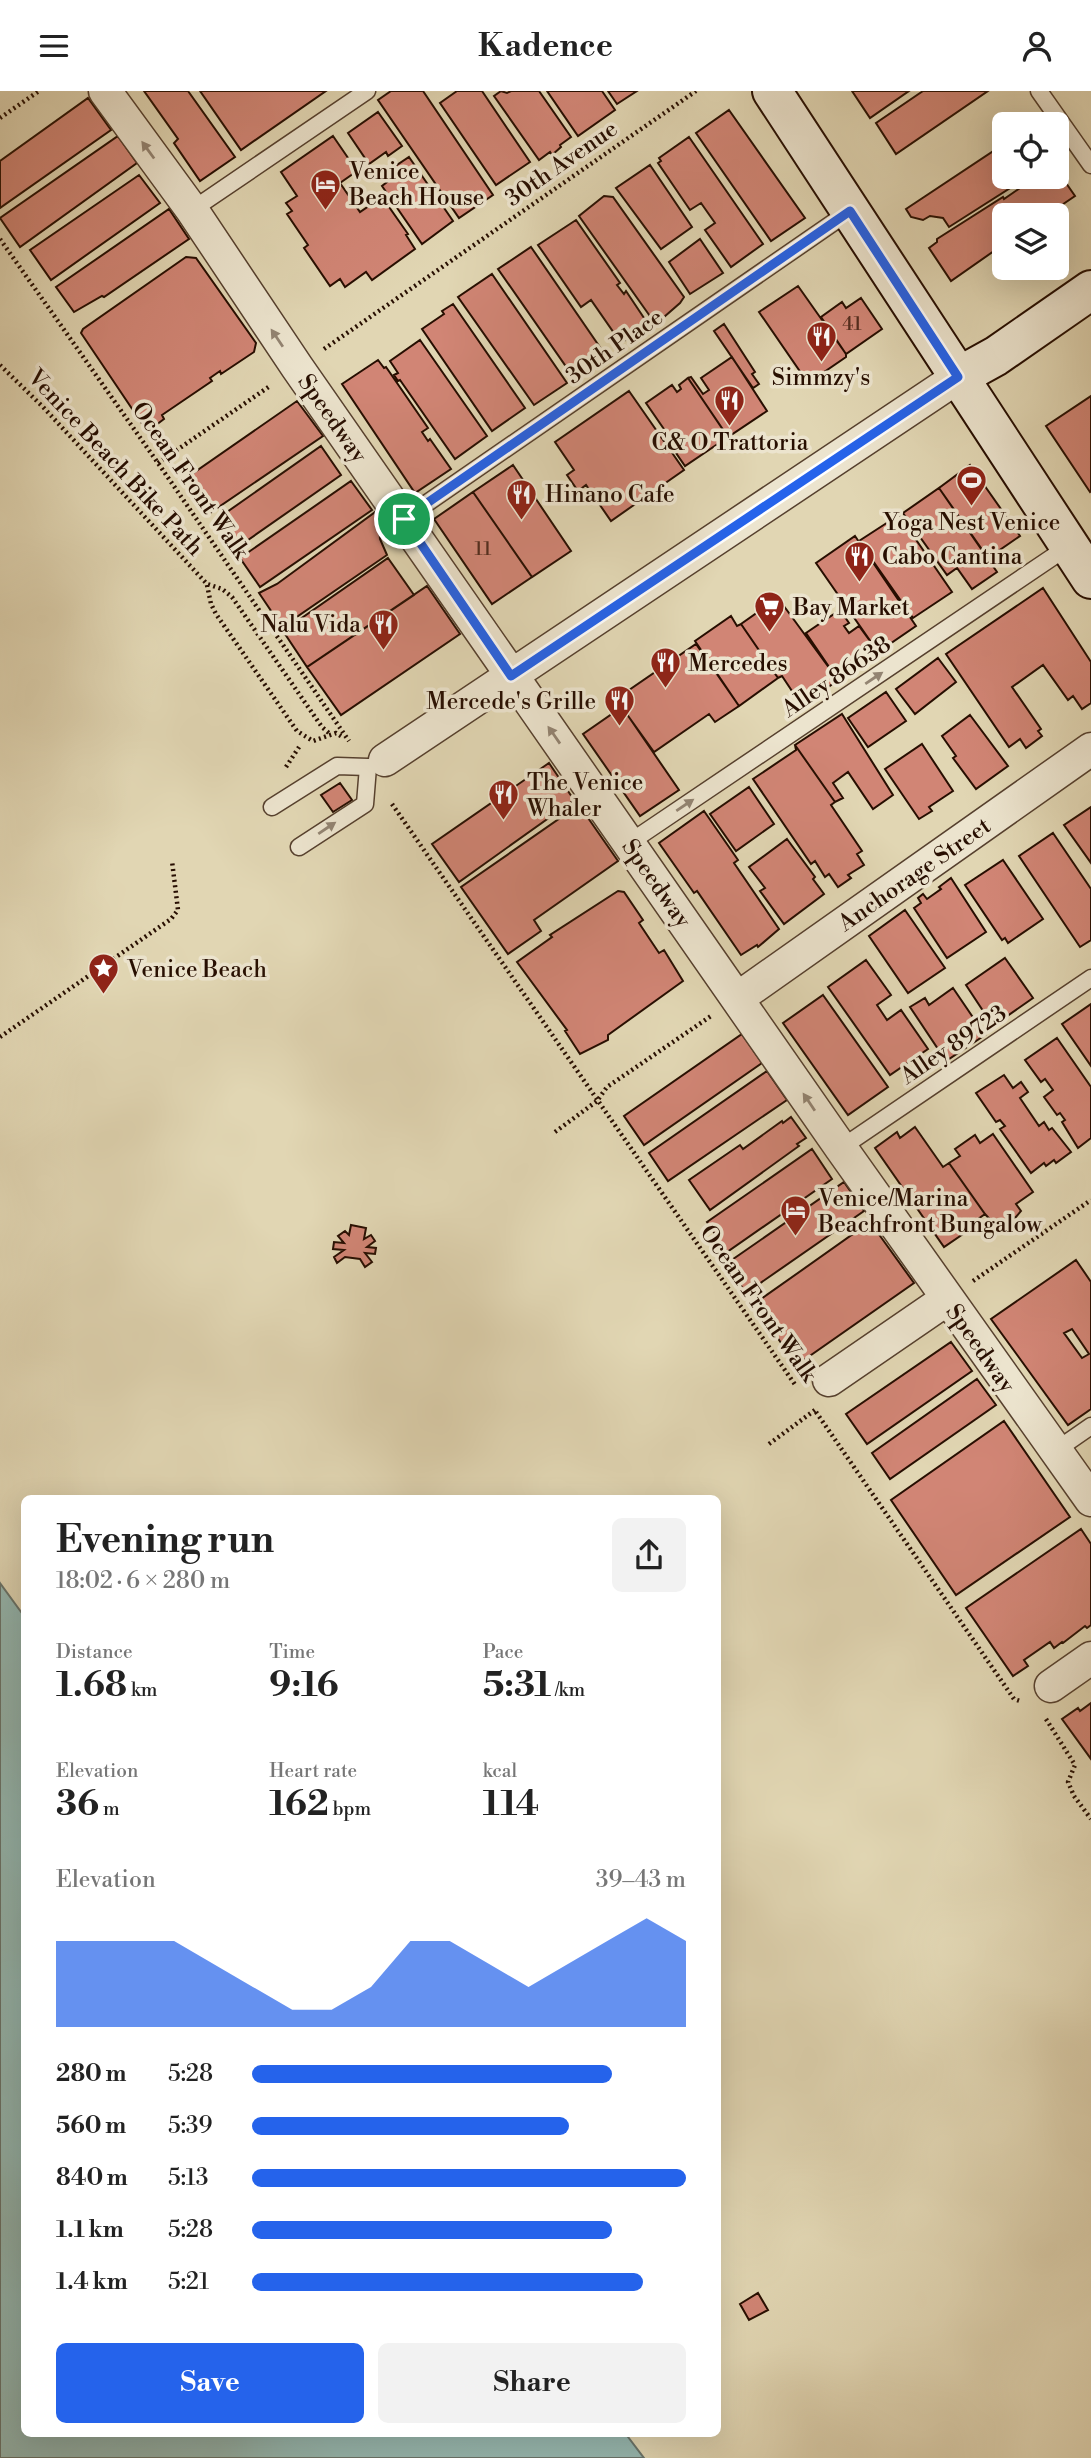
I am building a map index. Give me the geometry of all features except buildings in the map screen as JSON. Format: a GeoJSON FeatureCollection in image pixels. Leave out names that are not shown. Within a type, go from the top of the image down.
{"type":"FeatureCollection","features":[{"type":"Feature","properties":{"kind":"main road"},"geometry":{"type":"LineString","coordinates":[[772,91],[1091,579]]}},
{"type":"Feature","properties":{"kind":"main road"},"geometry":{"type":"LineString","coordinates":[[958,377],[996,356],[1091,290]]}},
{"type":"Feature","properties":{"kind":"street","name":"Speedway"},"geometry":{"type":"LineString","coordinates":[[105,91],[191,210],[511,676],[841,1148],[1091,1500]]}},
{"type":"Feature","properties":{"kind":"street"},"geometry":{"type":"LineString","coordinates":[[376,763],[511,676],[958,377]]}},
{"type":"Feature","properties":{"kind":"street","name":"Anchorage Street"},"geometry":{"type":"LineString","coordinates":[[738,998],[1091,750]]}},
{"type":"Feature","properties":{"kind":"street"},"geometry":{"type":"LineString","coordinates":[[814,1393],[947,1299]]}},
{"type":"Feature","properties":{"kind":"street"},"geometry":{"type":"LineString","coordinates":[[1041,1702],[1091,1658]]}},
{"type":"Feature","properties":{"kind":"lane"},"geometry":{"type":"LineString","coordinates":[[191,210],[367,91]]}},
{"type":"Feature","properties":{"kind":"lane"},"geometry":{"type":"LineString","coordinates":[[1039,91],[1091,165]]}},
{"type":"Feature","properties":{"kind":"lane","name":"30th Place"},"geometry":{"type":"LineString","coordinates":[[404,519],[850,211]]}},
{"type":"Feature","properties":{"kind":"lane","name":"Alley 86638"},"geometry":{"type":"LineString","coordinates":[[629,843],[1069,546]]}},
{"type":"Feature","properties":{"kind":"lane"},"geometry":{"type":"LineString","coordinates":[[272,807],[337,766],[376,763],[365,804],[299,847]]}},
{"type":"Feature","properties":{"kind":"lane","name":"Alley 89723"},"geometry":{"type":"LineString","coordinates":[[841,1148],[1091,978]]}},
{"type":"Feature","properties":{"kind":"lane"},"geometry":{"type":"LineString","coordinates":[[1055,1451],[1091,1426]]}},
{"type":"Feature","properties":{"kind":"path"},"geometry":{"type":"LineString","coordinates":[[0,118],[39,91]]}},
{"type":"Feature","properties":{"kind":"path","name":"30th Avenue"},"geometry":{"type":"LineString","coordinates":[[320,351],[696,91]]}},
{"type":"Feature","properties":{"kind":"path","name":"Ocean Front Walk"},"geometry":{"type":"LineString","coordinates":[[0,239],[350,743]]}},
{"type":"Feature","properties":{"kind":"path","name":"Venice Beach Bike Path"},"geometry":{"type":"LineString","coordinates":[[0,365],[43,407],[207,584],[222,589],[232,597],[322,727],[330,734]]}},
{"type":"Feature","properties":{"kind":"path"},"geometry":{"type":"LineString","coordinates":[[158,463],[272,385]]}},
{"type":"Feature","properties":{"kind":"path","name":"Venice Beach Bike Path"},"geometry":{"type":"LineString","coordinates":[[207,584],[216,614],[297,731],[313,741],[330,734],[340,735],[350,743]]}},
{"type":"Feature","properties":{"kind":"path"},"geometry":{"type":"LineString","coordinates":[[285,767],[300,744]]}},
{"type":"Feature","properties":{"kind":"path","name":"Ocean Front Walk"},"geometry":{"type":"LineString","coordinates":[[387,797],[597,1101],[814,1393],[815,1410],[1014,1699],[1041,1702],[1075,1765],[1068,1782],[1074,1796],[1091,1819]]}},
{"type":"Feature","properties":{"kind":"path"},"geometry":{"type":"LineString","coordinates":[[0,1037],[171,919],[178,910],[172,861]]}},
{"type":"Feature","properties":{"kind":"path"},"geometry":{"type":"LineString","coordinates":[[555,1132],[597,1101],[607,1087],[738,998]]}},
{"type":"Feature","properties":{"kind":"path"},"geometry":{"type":"LineString","coordinates":[[947,1299],[1091,1200]]}},
{"type":"Feature","properties":{"kind":"path"},"geometry":{"type":"LineString","coordinates":[[769,1444],[815,1410]]}},
{"type":"Feature","properties":{"kind":"water"},"geometry":{"type":"Polygon","coordinates":[[[0,1583],[21,1612],[21,2437],[628,2437],[644,2458],[0,2458],[0,1583]]]}},
{"type":"Feature","properties":{"kind":"place","name":"Venice Beach House"},"geometry":{"type":"Point","coordinates":[326,211]}},
{"type":"Feature","properties":{"kind":"place","name":"Simmzy's"},"geometry":{"type":"Point","coordinates":[821,363]}},
{"type":"Feature","properties":{"kind":"place","name":"C& O Trattoria"},"geometry":{"type":"Point","coordinates":[730,428]}},
{"type":"Feature","properties":{"kind":"place","name":"Yoga Nest Venice"},"geometry":{"type":"Point","coordinates":[972,508]}},
{"type":"Feature","properties":{"kind":"place","name":"Hinano Cafe"},"geometry":{"type":"Point","coordinates":[522,521]}},
{"type":"Feature","properties":{"kind":"place","name":"Cabo Cantina"},"geometry":{"type":"Point","coordinates":[859,583]}},
{"type":"Feature","properties":{"kind":"place","name":"Bay Market"},"geometry":{"type":"Point","coordinates":[770,634]}},
{"type":"Feature","properties":{"kind":"place","name":"Nalu Vida"},"geometry":{"type":"Point","coordinates":[384,651]}},
{"type":"Feature","properties":{"kind":"place","name":"Mercedes"},"geometry":{"type":"Point","coordinates":[665,690]}},
{"type":"Feature","properties":{"kind":"place","name":"Mercede's Grille"},"geometry":{"type":"Point","coordinates":[619,728]}},
{"type":"Feature","properties":{"kind":"place","name":"The Venice Whaler"},"geometry":{"type":"Point","coordinates":[504,822]}},
{"type":"Feature","properties":{"kind":"place","name":"Venice Beach"},"geometry":{"type":"Point","coordinates":[104,996]}},
{"type":"Feature","properties":{"kind":"place","name":"Venice/Marina Beachfront Bungalow"},"geometry":{"type":"Point","coordinates":[795,1238]}},
{"type":"Feature","properties":{"kind":"route"},"geometry":{"type":"LineString","coordinates":[[850,211],[958,377],[511,676],[481,628],[404,519],[850,211]]}}]}
